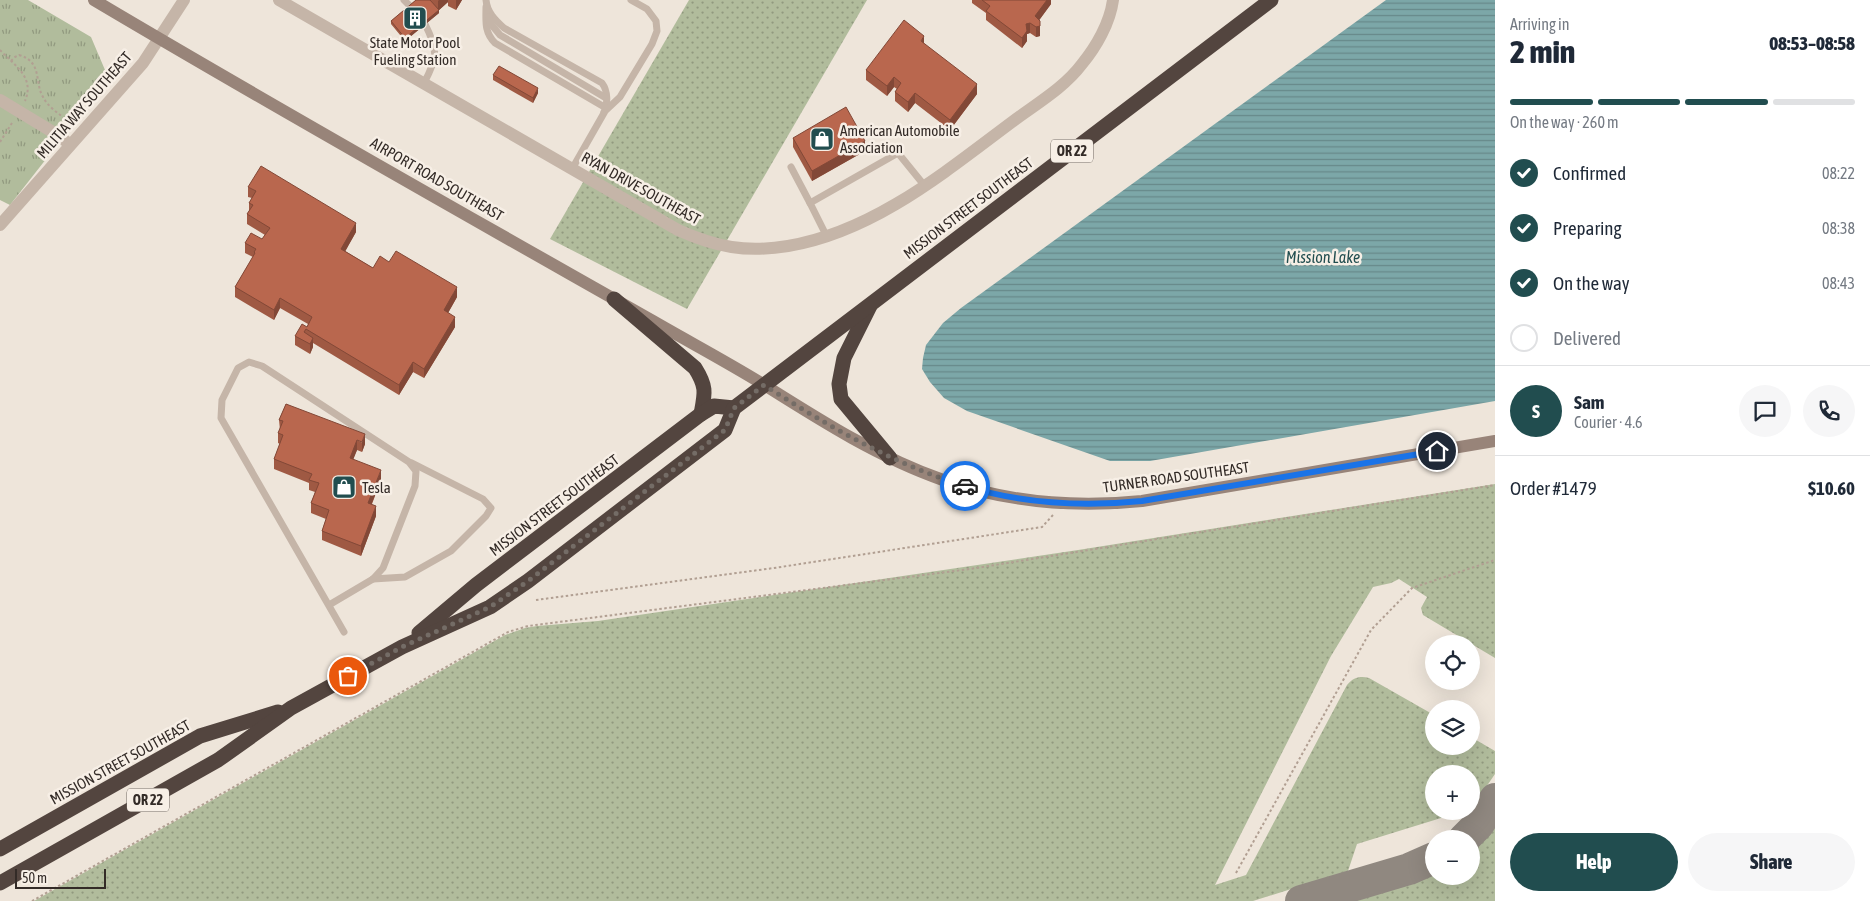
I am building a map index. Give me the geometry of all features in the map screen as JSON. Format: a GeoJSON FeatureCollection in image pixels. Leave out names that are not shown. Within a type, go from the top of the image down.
{"type":"FeatureCollection","features":[{"type":"Feature","properties":{"kind":"highway","name":"MISSION STREET SOUTHEAST"},"geometry":{"type":"LineString","coordinates":[[0,883],[218,760],[291,708],[402,647],[490,607],[528,581],[725,430],[734,408],[1272,0]]}},
{"type":"Feature","properties":{"kind":"highway"},"geometry":{"type":"LineString","coordinates":[[614,299],[695,368],[703,381],[705,390],[701,414]]}},
{"type":"Feature","properties":{"kind":"highway","name":"OR 22"},"geometry":{"type":"LineString","coordinates":[[872,302],[844,358],[839,384],[841,399],[890,458]]}},
{"type":"Feature","properties":{"kind":"highway","name":"MISSION STREET SOUTHEAST"},"geometry":{"type":"LineString","coordinates":[[402,647],[476,585],[701,414],[714,406],[734,408]]}},
{"type":"Feature","properties":{"kind":"highway","name":"MISSION STREET SOUTHEAST"},"geometry":{"type":"LineString","coordinates":[[0,849],[200,736],[291,708]]}},
{"type":"Feature","properties":{"kind":"main road","name":"AIRPORT ROAD SOUTHEAST"},"geometry":{"type":"LineString","coordinates":[[94,0],[764,385]]}},
{"type":"Feature","properties":{"kind":"main road","name":"TURNER ROAD SOUTHEAST"},"geometry":{"type":"LineString","coordinates":[[764,385],[870,448],[942,479],[976,490],[1063,504],[1104,505],[1142,501],[1495,441]]}},
{"type":"Feature","properties":{"kind":"street","name":"MILITIA WAY SOUTHEAST"},"geometry":{"type":"LineString","coordinates":[[0,225],[143,63],[184,0]]}},
{"type":"Feature","properties":{"kind":"street","name":"RYAN DRIVE SOUTHEAST"},"geometry":{"type":"LineString","coordinates":[[279,0],[678,230],[718,246],[751,249],[787,246],[842,230],[897,202],[955,164],[1069,78],[1082,65],[1104,29],[1113,0]]}},
{"type":"Feature","properties":{"kind":"street"},"geometry":{"type":"LineString","coordinates":[[0,100],[62,137],[70,145]]}},
{"type":"Feature","properties":{"kind":"lane"},"geometry":{"type":"LineString","coordinates":[[404,0],[411,7]]}},
{"type":"Feature","properties":{"kind":"lane"},"geometry":{"type":"LineString","coordinates":[[572,169],[606,103],[620,97],[652,44],[657,31],[656,21],[647,9],[631,0]]}},
{"type":"Feature","properties":{"kind":"lane"},"geometry":{"type":"LineString","coordinates":[[486,3],[493,21],[502,32],[606,103]]}},
{"type":"Feature","properties":{"kind":"lane"},"geometry":{"type":"LineString","coordinates":[[486,3],[488,25],[497,39],[606,103]]}},
{"type":"Feature","properties":{"kind":"lane"},"geometry":{"type":"LineString","coordinates":[[424,83],[433,67],[435,44],[425,24]]}},
{"type":"Feature","properties":{"kind":"lane"},"geometry":{"type":"LineString","coordinates":[[810,203],[898,153],[924,184]]}},
{"type":"Feature","properties":{"kind":"lane"},"geometry":{"type":"LineString","coordinates":[[791,167],[826,235]]}},
{"type":"Feature","properties":{"kind":"lane"},"geometry":{"type":"LineString","coordinates":[[344,632],[221,418],[222,400],[238,368],[249,362],[262,366],[409,462],[483,499],[491,508],[486,516],[451,551],[405,577],[373,579]]}},
{"type":"Feature","properties":{"kind":"lane"},"geometry":{"type":"LineString","coordinates":[[329,606],[373,579],[383,568],[415,486],[416,472],[409,462]]}},
{"type":"Feature","properties":{"kind":"path"},"geometry":{"type":"LineString","coordinates":[[11,62],[15,57],[19,56],[31,62],[37,72],[43,96],[63,117]]}},
{"type":"Feature","properties":{"kind":"path"},"geometry":{"type":"LineString","coordinates":[[32,901],[508,632],[528,626],[970,569],[1495,485]]}},
{"type":"Feature","properties":{"kind":"path"},"geometry":{"type":"LineString","coordinates":[[536,600],[774,568],[1042,528],[1063,504]]}},
{"type":"Feature","properties":{"kind":"path"},"geometry":{"type":"LineString","coordinates":[[1236,873],[1371,630],[1412,588],[1495,560]]}},
{"type":"Feature","properties":{"kind":"green space"},"geometry":{"type":"Polygon","coordinates":[[[0,0],[28,0],[91,37],[105,70],[63,120],[72,126],[10,205],[0,200],[0,0]]]}},
{"type":"Feature","properties":{"kind":"green space"},"geometry":{"type":"Polygon","coordinates":[[[689,0],[867,0],[687,309],[550,239],[689,0]]]}},
{"type":"Feature","properties":{"kind":"green space"},"geometry":{"type":"Polygon","coordinates":[[[1495,484],[1495,658],[1480,649],[1480,635],[1456,635],[1423,615],[1421,608],[1427,597],[1399,579],[1373,587],[1331,656],[1215,885],[1246,875],[1347,685],[1360,677],[1369,678],[1425,710],[1425,755],[1480,755],[1480,742],[1495,751],[1495,774],[1480,796],[1480,765],[1425,765],[1425,820],[1435,820],[1357,844],[1348,871],[1253,901],[34,901],[505,635],[525,628],[598,621],[1078,550],[1495,484]]]}},
{"type":"Feature","properties":{"kind":"green space"},"geometry":{"type":"Polygon","coordinates":[[[1495,823],[1495,901],[1348,901],[1425,877],[1425,885],[1480,885],[1480,842],[1495,823]]]}},
{"type":"Feature","properties":{"kind":"water","name":"Mission Lake"},"geometry":{"type":"Polygon","coordinates":[[[1386,0],[1495,0],[1495,401],[1150,461],[1110,461],[967,411],[944,398],[930,382],[922,369],[923,358],[926,345],[943,323],[961,308],[1386,0]]]}},
{"type":"Feature","properties":{"kind":"building","name":"State Motor Pool Fueling Station"},"geometry":{"type":"Polygon","coordinates":[[[416,0],[430,0],[439,10],[405,38],[391,21],[416,0]]]}},
{"type":"Feature","properties":{"kind":"building"},"geometry":{"type":"Polygon","coordinates":[[[982,0],[1047,0],[1035,16],[1040,21],[1040,26],[1036,27],[1030,23],[1026,24],[1027,31],[1022,38],[986,11],[990,6],[982,0]]]}},
{"type":"Feature","properties":{"kind":"building"},"geometry":{"type":"Polygon","coordinates":[[[904,20],[924,36],[921,41],[977,84],[950,120],[915,93],[908,102],[895,92],[901,83],[894,77],[887,86],[866,70],[904,20]]]}},
{"type":"Feature","properties":{"kind":"building"},"geometry":{"type":"Polygon","coordinates":[[[499,66],[538,88],[533,98],[493,75],[499,66]]]}},
{"type":"Feature","properties":{"kind":"building"},"geometry":{"type":"Polygon","coordinates":[[[846,107],[865,141],[812,171],[793,138],[846,107]]]}},
{"type":"Feature","properties":{"kind":"building"},"geometry":{"type":"Polygon","coordinates":[[[261,166],[356,223],[341,249],[373,268],[380,256],[389,262],[396,251],[457,287],[444,310],[455,317],[424,369],[413,362],[399,385],[306,329],[304,332],[313,338],[310,344],[295,336],[302,324],[307,327],[312,317],[280,298],[274,310],[235,287],[256,249],[245,243],[251,233],[262,239],[270,228],[247,214],[253,205],[249,203],[256,191],[248,187],[261,166]]]}},
{"type":"Feature","properties":{"kind":"building","name":"Tesla"},"geometry":{"type":"Polygon","coordinates":[[[286,404],[365,434],[362,442],[357,440],[350,458],[381,470],[368,503],[376,506],[361,546],[322,531],[329,510],[311,503],[319,483],[309,480],[312,474],[274,459],[283,435],[278,433],[283,421],[279,420],[286,404]]]}},
{"type":"Feature","properties":{"kind":"taxiway"},"geometry":{"type":"LineString","coordinates":[[1473,830],[1495,799]]}},
{"type":"Feature","properties":{"kind":"taxiway"},"geometry":{"type":"LineString","coordinates":[[1301,901],[1409,869],[1425,862]]}},
{"type":"Feature","properties":{"kind":"way so far"},"geometry":{"type":"LineString","coordinates":[[348,676],[402,647],[490,607],[528,581],[725,430],[734,408],[764,385],[870,448],[942,479],[965,486]]}},
{"type":"Feature","properties":{"kind":"place","name":"State Motor Pool Fueling Station"},"geometry":{"type":"Point","coordinates":[415,18]}},
{"type":"Feature","properties":{"kind":"place","name":"American Automobile Association"},"geometry":{"type":"Point","coordinates":[822,139]}},
{"type":"Feature","properties":{"kind":"place","name":"Tesla"},"geometry":{"type":"Point","coordinates":[344,487]}},
{"type":"Feature","properties":{"kind":"route"},"geometry":{"type":"LineString","coordinates":[[965,486],[976,490],[1044,502],[1104,505],[1142,501],[1437,451]]}}]}
